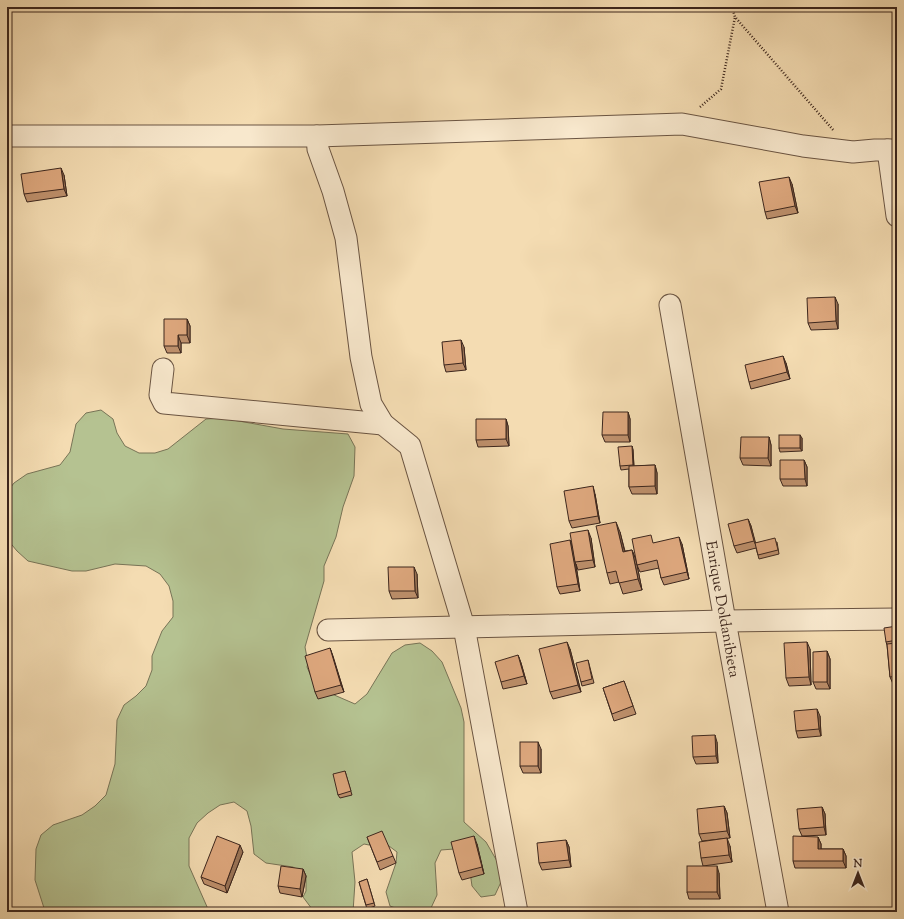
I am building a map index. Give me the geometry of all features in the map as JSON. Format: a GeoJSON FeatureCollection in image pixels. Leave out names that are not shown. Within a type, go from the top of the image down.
{"type":"FeatureCollection","features":[{"type":"Feature","properties":{"kind":"street"},"geometry":{"type":"LineString","coordinates":[[7,136],[316,136],[682,124],[803,146],[853,152],[892,150],[897,216]]}},
{"type":"Feature","properties":{"kind":"street"},"geometry":{"type":"LineString","coordinates":[[316,136],[318,149],[333,190],[346,238],[362,357],[371,404],[383,424],[410,446],[464,627],[517,912]]}},
{"type":"Feature","properties":{"kind":"street","name":"Enrique Doldanibieta"},"geometry":{"type":"LineString","coordinates":[[670,305],[725,621],[778,912]]}},
{"type":"Feature","properties":{"kind":"street"},"geometry":{"type":"LineString","coordinates":[[163,369],[160,395],[164,403],[383,424]]}},
{"type":"Feature","properties":{"kind":"street"},"geometry":{"type":"LineString","coordinates":[[328,630],[725,621],[897,619]]}},
{"type":"Feature","properties":{"kind":"path"},"geometry":{"type":"LineString","coordinates":[[732,7],[735,16],[853,152]]}},
{"type":"Feature","properties":{"kind":"path"},"geometry":{"type":"LineString","coordinates":[[682,124],[721,89],[735,16]]}},
{"type":"Feature","properties":{"kind":"green space"},"geometry":{"type":"Polygon","coordinates":[[[101,410],[113,419],[117,433],[125,446],[139,453],[155,453],[168,449],[206,419],[222,418],[283,429],[348,434],[355,447],[354,476],[343,507],[336,537],[324,566],[324,581],[305,647],[308,663],[307,667],[313,681],[325,691],[355,704],[367,694],[392,653],[405,645],[420,643],[432,651],[442,662],[461,708],[464,722],[464,822],[486,842],[501,868],[501,882],[495,895],[481,897],[472,886],[470,872],[454,849],[441,850],[435,863],[437,895],[431,908],[416,912],[403,911],[390,906],[386,892],[396,863],[397,852],[385,843],[369,845],[364,844],[352,852],[355,882],[353,912],[319,912],[312,909],[303,897],[306,891],[306,876],[293,867],[266,863],[254,854],[251,826],[247,811],[234,802],[220,805],[208,813],[197,823],[189,838],[189,866],[208,909],[215,912],[44,912],[35,880],[36,849],[41,835],[53,825],[82,815],[95,806],[106,795],[115,764],[117,720],[124,705],[146,686],[152,670],[152,656],[162,631],[173,617],[173,601],[169,586],[160,574],[146,566],[115,564],[86,571],[72,571],[28,561],[7,539],[7,492],[14,483],[27,474],[60,465],[70,452],[76,424],[86,413],[101,410]]]}},
{"type":"Feature","properties":{"kind":"building"},"geometry":{"type":"Polygon","coordinates":[[[61,168],[64,189],[24,194],[21,174],[61,168]]]}},
{"type":"Feature","properties":{"kind":"building"},"geometry":{"type":"Polygon","coordinates":[[[789,177],[795,206],[765,212],[759,182],[789,177]]]}},
{"type":"Feature","properties":{"kind":"building"},"geometry":{"type":"Polygon","coordinates":[[[835,297],[836,321],[808,323],[807,298],[835,297]]]}},
{"type":"Feature","properties":{"kind":"building"},"geometry":{"type":"Polygon","coordinates":[[[164,319],[187,319],[187,335],[178,335],[178,346],[164,346],[164,319]]]}},
{"type":"Feature","properties":{"kind":"building"},"geometry":{"type":"Polygon","coordinates":[[[461,340],[463,363],[444,365],[442,342],[461,340]]]}},
{"type":"Feature","properties":{"kind":"building"},"geometry":{"type":"Polygon","coordinates":[[[783,356],[787,372],[749,382],[745,365],[783,356]]]}},
{"type":"Feature","properties":{"kind":"building"},"geometry":{"type":"Polygon","coordinates":[[[603,412],[628,412],[628,435],[602,435],[603,412]]]}},
{"type":"Feature","properties":{"kind":"building"},"geometry":{"type":"Polygon","coordinates":[[[476,419],[506,419],[506,439],[476,440],[476,419]]]}},
{"type":"Feature","properties":{"kind":"building"},"geometry":{"type":"Polygon","coordinates":[[[779,435],[800,435],[800,448],[779,448],[779,435]]]}},
{"type":"Feature","properties":{"kind":"building"},"geometry":{"type":"Polygon","coordinates":[[[741,437],[769,437],[768,458],[740,458],[741,437]]]}},
{"type":"Feature","properties":{"kind":"building"},"geometry":{"type":"Polygon","coordinates":[[[632,446],[633,465],[620,466],[618,447],[632,446]]]}},
{"type":"Feature","properties":{"kind":"building"},"geometry":{"type":"Polygon","coordinates":[[[780,460],[804,460],[805,479],[780,479],[780,460]]]}},
{"type":"Feature","properties":{"kind":"building"},"geometry":{"type":"Polygon","coordinates":[[[655,465],[655,486],[629,487],[629,466],[655,465]]]}},
{"type":"Feature","properties":{"kind":"building"},"geometry":{"type":"Polygon","coordinates":[[[593,486],[598,516],[569,521],[564,491],[593,486]]]}},
{"type":"Feature","properties":{"kind":"building"},"geometry":{"type":"Polygon","coordinates":[[[748,519],[754,541],[734,546],[728,524],[748,519]]]}},
{"type":"Feature","properties":{"kind":"building"},"geometry":{"type":"Polygon","coordinates":[[[616,522],[623,552],[632,550],[638,579],[619,583],[616,571],[607,573],[596,526],[616,522]]]}},
{"type":"Feature","properties":{"kind":"building"},"geometry":{"type":"Polygon","coordinates":[[[588,530],[593,560],[575,562],[570,533],[588,530]]]}},
{"type":"Feature","properties":{"kind":"building"},"geometry":{"type":"Polygon","coordinates":[[[651,535],[653,543],[679,537],[687,572],[661,578],[657,560],[637,565],[632,539],[651,535]]]}},
{"type":"Feature","properties":{"kind":"building"},"geometry":{"type":"Polygon","coordinates":[[[775,538],[778,550],[758,555],[755,543],[775,538]]]}},
{"type":"Feature","properties":{"kind":"building"},"geometry":{"type":"Polygon","coordinates":[[[570,540],[578,584],[557,587],[550,544],[570,540]]]}},
{"type":"Feature","properties":{"kind":"building"},"geometry":{"type":"Polygon","coordinates":[[[388,567],[414,567],[415,591],[389,591],[388,567]]]}},
{"type":"Feature","properties":{"kind":"building"},"geometry":{"type":"Polygon","coordinates":[[[897,626],[897,640],[886,642],[884,628],[897,626]]]}},
{"type":"Feature","properties":{"kind":"building"},"geometry":{"type":"Polygon","coordinates":[[[567,642],[578,685],[550,692],[539,649],[567,642]]]}},
{"type":"Feature","properties":{"kind":"building"},"geometry":{"type":"Polygon","coordinates":[[[807,642],[809,677],[786,678],[784,643],[807,642]]]}},
{"type":"Feature","properties":{"kind":"building"},"geometry":{"type":"Polygon","coordinates":[[[897,643],[897,676],[890,677],[887,644],[897,643]]]}},
{"type":"Feature","properties":{"kind":"building"},"geometry":{"type":"Polygon","coordinates":[[[330,648],[341,685],[315,692],[305,656],[330,648]]]}},
{"type":"Feature","properties":{"kind":"building"},"geometry":{"type":"Polygon","coordinates":[[[827,651],[827,682],[813,682],[813,652],[827,651]]]}},
{"type":"Feature","properties":{"kind":"building"},"geometry":{"type":"Polygon","coordinates":[[[518,655],[524,676],[501,682],[495,662],[518,655]]]}},
{"type":"Feature","properties":{"kind":"building"},"geometry":{"type":"Polygon","coordinates":[[[588,660],[592,679],[581,682],[576,663],[588,660]]]}},
{"type":"Feature","properties":{"kind":"building"},"geometry":{"type":"Polygon","coordinates":[[[624,681],[633,706],[612,714],[603,688],[624,681]]]}},
{"type":"Feature","properties":{"kind":"building"},"geometry":{"type":"Polygon","coordinates":[[[817,709],[819,729],[796,731],[794,711],[817,709]]]}},
{"type":"Feature","properties":{"kind":"building"},"geometry":{"type":"Polygon","coordinates":[[[715,735],[716,756],[693,757],[692,736],[715,735]]]}},
{"type":"Feature","properties":{"kind":"building"},"geometry":{"type":"Polygon","coordinates":[[[520,742],[538,742],[538,766],[520,766],[520,742]]]}},
{"type":"Feature","properties":{"kind":"building"},"geometry":{"type":"Polygon","coordinates":[[[345,771],[351,791],[338,795],[333,774],[345,771]]]}},
{"type":"Feature","properties":{"kind":"building"},"geometry":{"type":"Polygon","coordinates":[[[724,806],[727,831],[699,834],[697,809],[724,806]]]}},
{"type":"Feature","properties":{"kind":"building"},"geometry":{"type":"Polygon","coordinates":[[[822,807],[824,827],[799,829],[797,809],[822,807]]]}},
{"type":"Feature","properties":{"kind":"building"},"geometry":{"type":"Polygon","coordinates":[[[382,831],[393,856],[377,862],[367,837],[382,831]]]}},
{"type":"Feature","properties":{"kind":"building"},"geometry":{"type":"Polygon","coordinates":[[[217,836],[240,845],[225,886],[201,877],[217,836]]]}},
{"type":"Feature","properties":{"kind":"building"},"geometry":{"type":"Polygon","coordinates":[[[474,836],[482,867],[459,873],[451,842],[474,836]]]}},
{"type":"Feature","properties":{"kind":"building"},"geometry":{"type":"Polygon","coordinates":[[[793,836],[818,837],[818,849],[843,849],[843,861],[793,861],[793,836]]]}},
{"type":"Feature","properties":{"kind":"building"},"geometry":{"type":"Polygon","coordinates":[[[727,838],[729,855],[701,858],[699,842],[727,838]]]}},
{"type":"Feature","properties":{"kind":"building"},"geometry":{"type":"Polygon","coordinates":[[[566,840],[569,860],[539,863],[537,843],[566,840]]]}},
{"type":"Feature","properties":{"kind":"building"},"geometry":{"type":"Polygon","coordinates":[[[281,866],[303,869],[300,889],[278,886],[281,866]]]}},
{"type":"Feature","properties":{"kind":"building"},"geometry":{"type":"Polygon","coordinates":[[[687,866],[717,866],[717,892],[687,892],[687,866]]]}},
{"type":"Feature","properties":{"kind":"building"},"geometry":{"type":"Polygon","coordinates":[[[367,879],[374,903],[366,905],[359,882],[367,879]]]}}]}
